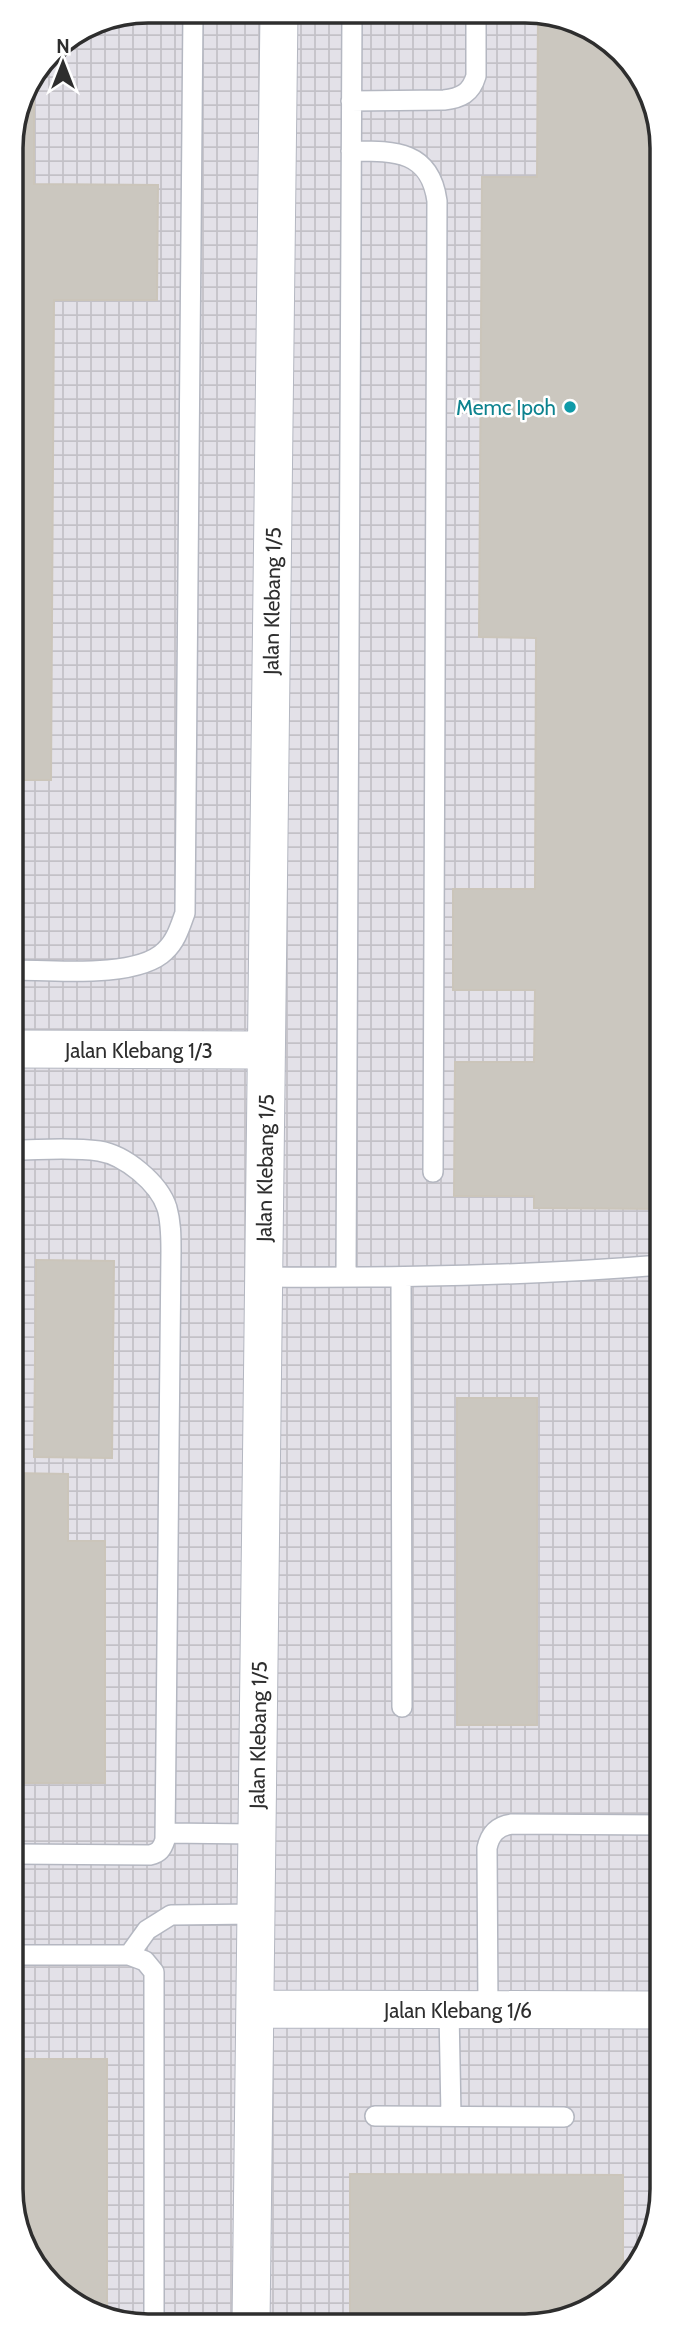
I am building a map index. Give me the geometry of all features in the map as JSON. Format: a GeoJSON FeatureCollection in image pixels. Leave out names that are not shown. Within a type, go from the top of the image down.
{"type":"FeatureCollection","features":[{"type":"Feature","properties":{"kind":"street","name":"Jalan Klebang 1/5"},"geometry":{"type":"LineString","coordinates":[[251,2314],[279,23]]}},
{"type":"Feature","properties":{"kind":"street","name":"Jalan Klebang 1/3"},"geometry":{"type":"LineString","coordinates":[[23,1049],[267,1051]]}},
{"type":"Feature","properties":{"kind":"street","name":"Jalan Klebang 1/6"},"geometry":{"type":"LineString","coordinates":[[255,2009],[650,2010]]}},
{"type":"Feature","properties":{"kind":"lane"},"geometry":{"type":"LineString","coordinates":[[23,970],[125,969],[149,963],[165,952],[177,935],[185,913],[193,23]]}},
{"type":"Feature","properties":{"kind":"lane"},"geometry":{"type":"LineString","coordinates":[[346,1277],[352,23]]}},
{"type":"Feature","properties":{"kind":"lane"},"geometry":{"type":"LineString","coordinates":[[351,101],[459,98],[473,86],[476,76],[477,23]]}},
{"type":"Feature","properties":{"kind":"lane"},"geometry":{"type":"LineString","coordinates":[[351,151],[403,154],[417,161],[428,172],[435,186],[437,201],[433,1172]]}},
{"type":"Feature","properties":{"kind":"lane"},"geometry":{"type":"LineString","coordinates":[[23,1150],[91,1151],[115,1156],[133,1167],[161,1194],[171,1224],[165,1833],[162,1848],[150,1855],[23,1854]]}},
{"type":"Feature","properties":{"kind":"lane"},"geometry":{"type":"LineString","coordinates":[[264,1277],[561,1273],[650,1266]]}},
{"type":"Feature","properties":{"kind":"lane"},"geometry":{"type":"LineString","coordinates":[[401,1277],[402,1707]]}},
{"type":"Feature","properties":{"kind":"lane"},"geometry":{"type":"LineString","coordinates":[[488,2010],[487,1849],[494,1831],[503,1825],[512,1824],[650,1825]]}},
{"type":"Feature","properties":{"kind":"lane"},"geometry":{"type":"LineString","coordinates":[[165,1833],[257,1834]]}},
{"type":"Feature","properties":{"kind":"lane"},"geometry":{"type":"LineString","coordinates":[[129,1955],[147,1930],[171,1915],[256,1914]]}},
{"type":"Feature","properties":{"kind":"lane"},"geometry":{"type":"LineString","coordinates":[[23,1955],[129,1955],[145,1961],[154,1972],[154,2314]]}},
{"type":"Feature","properties":{"kind":"lane"},"geometry":{"type":"LineString","coordinates":[[449,2010],[451,2116]]}},
{"type":"Feature","properties":{"kind":"lane"},"geometry":{"type":"LineString","coordinates":[[375,2116],[564,2117]]}},
{"type":"Feature","properties":{"kind":"shaded area"},"geometry":{"type":"Polygon","coordinates":[[[132,24],[549,25],[580,36],[613,60],[637,93],[648,124],[650,2197],[641,2237],[619,2271],[587,2297],[565,2308],[549,2312],[124,2312],[85,2297],[60,2277],[36,2244],[25,2213],[23,140],[32,100],[54,66],[79,44],[100,32],[132,24]]]}},
{"type":"Feature","properties":{"kind":"building","name":"Memc Ipoh"},"geometry":{"type":"Polygon","coordinates":[[[538,24],[565,29],[580,36],[613,60],[624,72],[644,108],[650,140],[650,1209],[534,1208],[534,1196],[454,1196],[455,1062],[534,1062],[535,990],[453,990],[453,889],[535,889],[536,638],[479,637],[482,177],[537,177],[538,24]]]}},
{"type":"Feature","properties":{"kind":"building"},"geometry":{"type":"Polygon","coordinates":[[[34,96],[34,184],[158,185],[157,300],[54,300],[51,780],[23,780],[23,140],[34,96]]]}},
{"type":"Feature","properties":{"kind":"building"},"geometry":{"type":"Polygon","coordinates":[[[36,1260],[114,1261],[112,1458],[34,1457],[36,1260]]]}},
{"type":"Feature","properties":{"kind":"building"},"geometry":{"type":"Polygon","coordinates":[[[457,1398],[537,1398],[537,1725],[457,1725],[457,1398]]]}},
{"type":"Feature","properties":{"kind":"building"},"geometry":{"type":"Polygon","coordinates":[[[23,1473],[68,1474],[68,1541],[105,1541],[105,1783],[23,1783],[23,1473]]]}},
{"type":"Feature","properties":{"kind":"building"},"geometry":{"type":"Polygon","coordinates":[[[23,2059],[107,2059],[107,2308],[85,2297],[60,2277],[44,2258],[29,2229],[23,2189],[23,2059]]]}},
{"type":"Feature","properties":{"kind":"building"},"geometry":{"type":"Polygon","coordinates":[[[350,2174],[623,2175],[623,2266],[601,2288],[580,2301],[549,2312],[525,2314],[350,2314],[350,2174]]]}},
{"type":"Feature","properties":{"kind":"place","name":"Memc Ipoh"},"geometry":{"type":"Point","coordinates":[570,407]}}]}
